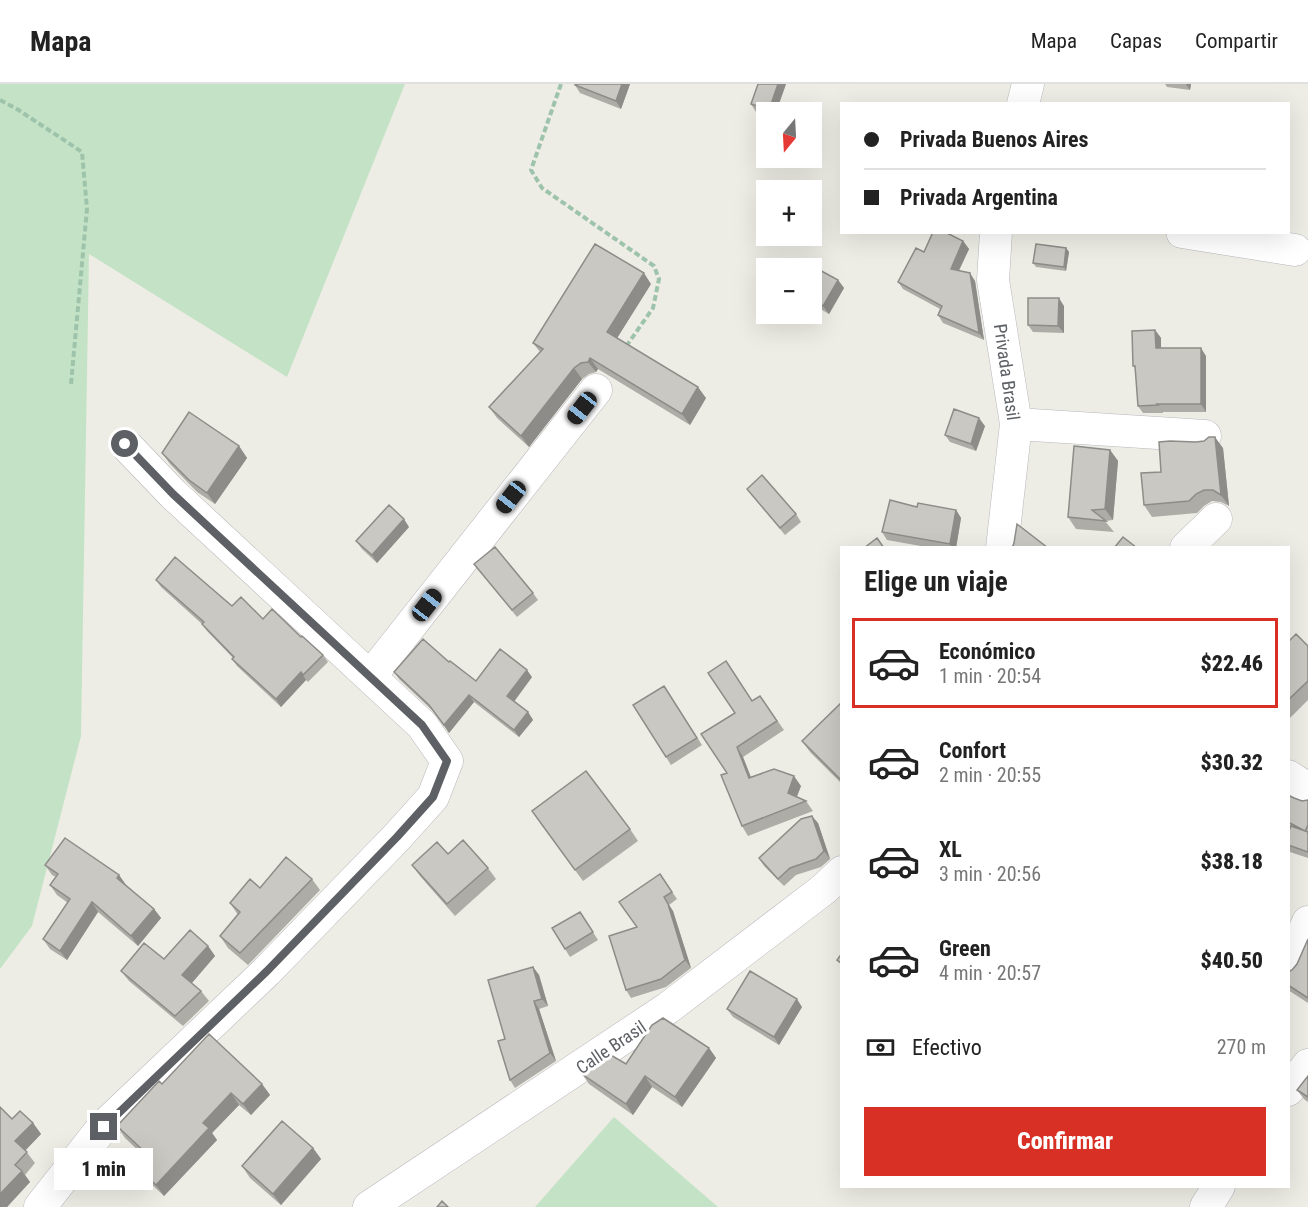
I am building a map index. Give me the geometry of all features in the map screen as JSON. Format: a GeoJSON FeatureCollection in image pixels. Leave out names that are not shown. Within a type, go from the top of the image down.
{"type":"FeatureCollection","features":[{"type":"Feature","properties":{"kind":"street"},"geometry":{"type":"LineString","coordinates":[[1024,102],[1028,84]]}},
{"type":"Feature","properties":{"kind":"street","name":"Privada Brasil"},"geometry":{"type":"LineString","coordinates":[[996,234],[993,280],[1016,424],[1002,546]]}},
{"type":"Feature","properties":{"kind":"street"},"geometry":{"type":"LineString","coordinates":[[1195,234],[1295,250]]}},
{"type":"Feature","properties":{"kind":"street"},"geometry":{"type":"LineString","coordinates":[[370,677],[596,390]]}},
{"type":"Feature","properties":{"kind":"street"},"geometry":{"type":"LineString","coordinates":[[1016,424],[1205,436]]}},
{"type":"Feature","properties":{"kind":"street"},"geometry":{"type":"LineString","coordinates":[[40,1207],[104,1127],[267,971],[397,837],[433,797],[447,761],[422,725],[173,494],[125,444]]}},
{"type":"Feature","properties":{"kind":"street"},"geometry":{"type":"LineString","coordinates":[[1188,546],[1216,519]]}},
{"type":"Feature","properties":{"kind":"street"},"geometry":{"type":"LineString","coordinates":[[1290,777],[1308,789]]}},
{"type":"Feature","properties":{"kind":"street","name":"Calle Brasil"},"geometry":{"type":"LineString","coordinates":[[369,1207],[668,1008],[840,875]]}},
{"type":"Feature","properties":{"kind":"street"},"geometry":{"type":"LineString","coordinates":[[1290,960],[1300,927]]}},
{"type":"Feature","properties":{"kind":"street"},"geometry":{"type":"LineString","coordinates":[[1290,1088],[1308,1065]]}},
{"type":"Feature","properties":{"kind":"street"},"geometry":{"type":"LineString","coordinates":[[1206,1207],[1218,1188]]}},
{"type":"Feature","properties":{"kind":"path"},"geometry":{"type":"LineString","coordinates":[[561,84],[531,170],[542,188],[654,266],[659,279],[653,308],[621,354]]}},
{"type":"Feature","properties":{"kind":"path"},"geometry":{"type":"LineString","coordinates":[[0,100],[82,152],[87,209],[71,384]]}},
{"type":"Feature","properties":{"kind":"green space"},"geometry":{"type":"Polygon","coordinates":[[[0,84],[405,84],[287,377],[89,254],[81,736],[32,926],[0,969],[0,84]]]}},
{"type":"Feature","properties":{"kind":"green space"},"geometry":{"type":"Polygon","coordinates":[[[614,1117],[718,1207],[535,1207],[614,1117]]]}},
{"type":"Feature","properties":{"kind":"building"},"geometry":{"type":"Polygon","coordinates":[[[575,84],[622,84],[616,101],[575,84]]]}},
{"type":"Feature","properties":{"kind":"building"},"geometry":{"type":"Polygon","coordinates":[[[758,84],[778,84],[772,102],[756,102],[756,106],[751,104],[758,84]]]}},
{"type":"Feature","properties":{"kind":"building"},"geometry":{"type":"Polygon","coordinates":[[[932,234],[949,234],[963,241],[951,269],[970,273],[979,333],[938,315],[942,306],[898,282],[916,248],[924,252],[932,234]]]}},
{"type":"Feature","properties":{"kind":"building"},"geometry":{"type":"Polygon","coordinates":[[[595,244],[644,273],[607,332],[698,387],[682,414],[590,358],[588,362],[581,363],[574,368],[521,436],[489,407],[543,349],[533,343],[595,244]]]}},
{"type":"Feature","properties":{"kind":"building"},"geometry":{"type":"Polygon","coordinates":[[[1036,244],[1066,248],[1064,267],[1033,263],[1036,244]]]}},
{"type":"Feature","properties":{"kind":"building"},"geometry":{"type":"Polygon","coordinates":[[[822,271],[838,280],[822,305],[822,271]]]}},
{"type":"Feature","properties":{"kind":"building"},"geometry":{"type":"Polygon","coordinates":[[[1028,298],[1059,298],[1058,326],[1028,325],[1028,298]]]}},
{"type":"Feature","properties":{"kind":"building"},"geometry":{"type":"Polygon","coordinates":[[[1155,330],[1156,348],[1201,348],[1201,404],[1138,406],[1132,331],[1155,330]]]}},
{"type":"Feature","properties":{"kind":"building"},"geometry":{"type":"Polygon","coordinates":[[[954,409],[979,418],[971,444],[945,435],[954,409]]]}},
{"type":"Feature","properties":{"kind":"building"},"geometry":{"type":"Polygon","coordinates":[[[189,412],[239,446],[207,493],[189,480],[162,453],[189,412]]]}},
{"type":"Feature","properties":{"kind":"building"},"geometry":{"type":"Polygon","coordinates":[[[1209,437],[1215,437],[1221,495],[1213,490],[1204,490],[1189,501],[1144,505],[1141,473],[1161,472],[1159,442],[1196,442],[1204,441],[1209,437]]]}},
{"type":"Feature","properties":{"kind":"building"},"geometry":{"type":"Polygon","coordinates":[[[1074,446],[1110,450],[1105,509],[1092,510],[1106,521],[1068,517],[1074,446]]]}},
{"type":"Feature","properties":{"kind":"building"},"geometry":{"type":"Polygon","coordinates":[[[762,475],[796,514],[780,528],[747,489],[762,475]]]}},
{"type":"Feature","properties":{"kind":"building"},"geometry":{"type":"Polygon","coordinates":[[[890,500],[917,507],[918,503],[956,510],[950,544],[882,532],[890,500]]]}},
{"type":"Feature","properties":{"kind":"building"},"geometry":{"type":"Polygon","coordinates":[[[389,505],[404,519],[372,555],[356,541],[389,505]]]}},
{"type":"Feature","properties":{"kind":"building"},"geometry":{"type":"Polygon","coordinates":[[[1017,524],[1045,546],[1013,546],[1017,524]]]}},
{"type":"Feature","properties":{"kind":"building"},"geometry":{"type":"Polygon","coordinates":[[[1123,537],[1134,546],[1116,546],[1123,537]]]}},
{"type":"Feature","properties":{"kind":"building"},"geometry":{"type":"Polygon","coordinates":[[[877,538],[883,546],[867,546],[877,538]]]}},
{"type":"Feature","properties":{"kind":"building"},"geometry":{"type":"Polygon","coordinates":[[[495,547],[533,593],[512,610],[474,564],[495,547]]]}},
{"type":"Feature","properties":{"kind":"building"},"geometry":{"type":"Polygon","coordinates":[[[175,557],[232,606],[241,597],[263,619],[272,609],[323,655],[303,675],[301,672],[276,699],[232,659],[234,657],[202,624],[204,622],[156,580],[175,557]]]}},
{"type":"Feature","properties":{"kind":"building"},"geometry":{"type":"Polygon","coordinates":[[[1296,634],[1308,646],[1308,681],[1290,698],[1290,640],[1296,634]]]}},
{"type":"Feature","properties":{"kind":"building"},"geometry":{"type":"Polygon","coordinates":[[[423,639],[449,662],[476,681],[500,649],[527,670],[507,696],[528,712],[514,730],[469,695],[444,725],[429,705],[394,672],[423,639]]]}},
{"type":"Feature","properties":{"kind":"building"},"geometry":{"type":"Polygon","coordinates":[[[726,661],[752,701],[760,696],[777,721],[737,747],[749,778],[774,769],[794,776],[788,793],[806,801],[742,826],[721,775],[727,773],[701,734],[735,713],[708,673],[726,661]]]}},
{"type":"Feature","properties":{"kind":"building"},"geometry":{"type":"Polygon","coordinates":[[[664,686],[697,738],[666,757],[633,705],[664,686]]]}},
{"type":"Feature","properties":{"kind":"building"},"geometry":{"type":"Polygon","coordinates":[[[840,704],[840,779],[802,741],[840,704]]]}},
{"type":"Feature","properties":{"kind":"building"},"geometry":{"type":"Polygon","coordinates":[[[586,771],[630,829],[575,870],[532,811],[586,771]]]}},
{"type":"Feature","properties":{"kind":"building"},"geometry":{"type":"Polygon","coordinates":[[[1290,796],[1302,801],[1308,800],[1308,825],[1305,831],[1290,823],[1290,796]]]}},
{"type":"Feature","properties":{"kind":"building"},"geometry":{"type":"Polygon","coordinates":[[[812,816],[824,851],[816,859],[790,868],[778,879],[759,858],[801,819],[812,816]]]}},
{"type":"Feature","properties":{"kind":"building"},"geometry":{"type":"Polygon","coordinates":[[[1291,826],[1308,832],[1308,852],[1290,846],[1291,826]]]}},
{"type":"Feature","properties":{"kind":"building"},"geometry":{"type":"Polygon","coordinates":[[[65,838],[119,875],[117,878],[154,909],[131,936],[92,902],[60,951],[43,939],[70,899],[50,885],[58,874],[45,865],[65,838]]]}},
{"type":"Feature","properties":{"kind":"building"},"geometry":{"type":"Polygon","coordinates":[[[463,840],[488,868],[447,904],[412,865],[437,842],[448,854],[463,840]]]}},
{"type":"Feature","properties":{"kind":"building"},"geometry":{"type":"Polygon","coordinates":[[[286,857],[312,879],[240,953],[220,936],[240,912],[230,903],[250,879],[260,888],[286,857]]]}},
{"type":"Feature","properties":{"kind":"building"},"geometry":{"type":"Polygon","coordinates":[[[660,874],[672,892],[664,897],[685,960],[661,979],[626,990],[609,936],[637,927],[619,902],[660,874]]]}},
{"type":"Feature","properties":{"kind":"building"},"geometry":{"type":"Polygon","coordinates":[[[580,912],[593,932],[565,949],[552,928],[580,912]]]}},
{"type":"Feature","properties":{"kind":"building"},"geometry":{"type":"Polygon","coordinates":[[[190,930],[208,946],[182,975],[201,991],[175,1016],[121,971],[144,943],[164,959],[190,930]]]}},
{"type":"Feature","properties":{"kind":"building"},"geometry":{"type":"Polygon","coordinates":[[[1308,939],[1308,998],[1290,986],[1290,971],[1297,964],[1308,939]]]}},
{"type":"Feature","properties":{"kind":"building"},"geometry":{"type":"Polygon","coordinates":[[[533,967],[542,999],[534,1001],[550,1053],[510,1080],[498,1041],[505,1039],[488,980],[533,967]]]}},
{"type":"Feature","properties":{"kind":"building"},"geometry":{"type":"Polygon","coordinates":[[[750,971],[797,999],[774,1037],[727,1009],[750,971]]]}},
{"type":"Feature","properties":{"kind":"building"},"geometry":{"type":"Polygon","coordinates":[[[663,1018],[709,1048],[675,1097],[645,1076],[626,1104],[582,1074],[609,1054],[626,1064],[652,1025],[663,1018]]]}},
{"type":"Feature","properties":{"kind":"building"},"geometry":{"type":"Polygon","coordinates":[[[209,1034],[262,1084],[243,1104],[231,1093],[203,1123],[209,1128],[156,1185],[136,1166],[147,1154],[117,1126],[159,1081],[162,1084],[209,1034]]]}},
{"type":"Feature","properties":{"kind":"building"},"geometry":{"type":"Polygon","coordinates":[[[1308,1076],[1308,1097],[1297,1090],[1308,1076]]]}},
{"type":"Feature","properties":{"kind":"building"},"geometry":{"type":"Polygon","coordinates":[[[0,1107],[12,1119],[20,1111],[33,1123],[15,1141],[27,1152],[15,1165],[22,1171],[0,1194],[0,1107]]]}},
{"type":"Feature","properties":{"kind":"building"},"geometry":{"type":"Polygon","coordinates":[[[282,1121],[313,1148],[273,1194],[242,1166],[282,1121]]]}},
{"type":"Feature","properties":{"kind":"building"},"geometry":{"type":"Polygon","coordinates":[[[442,1201],[448,1207],[437,1207],[442,1201]]]}},
{"type":"Feature","properties":{"kind":"route"},"geometry":{"type":"LineString","coordinates":[[104,1127],[267,971],[397,837],[433,797],[447,761],[422,725],[173,494],[125,444]]}}]}
